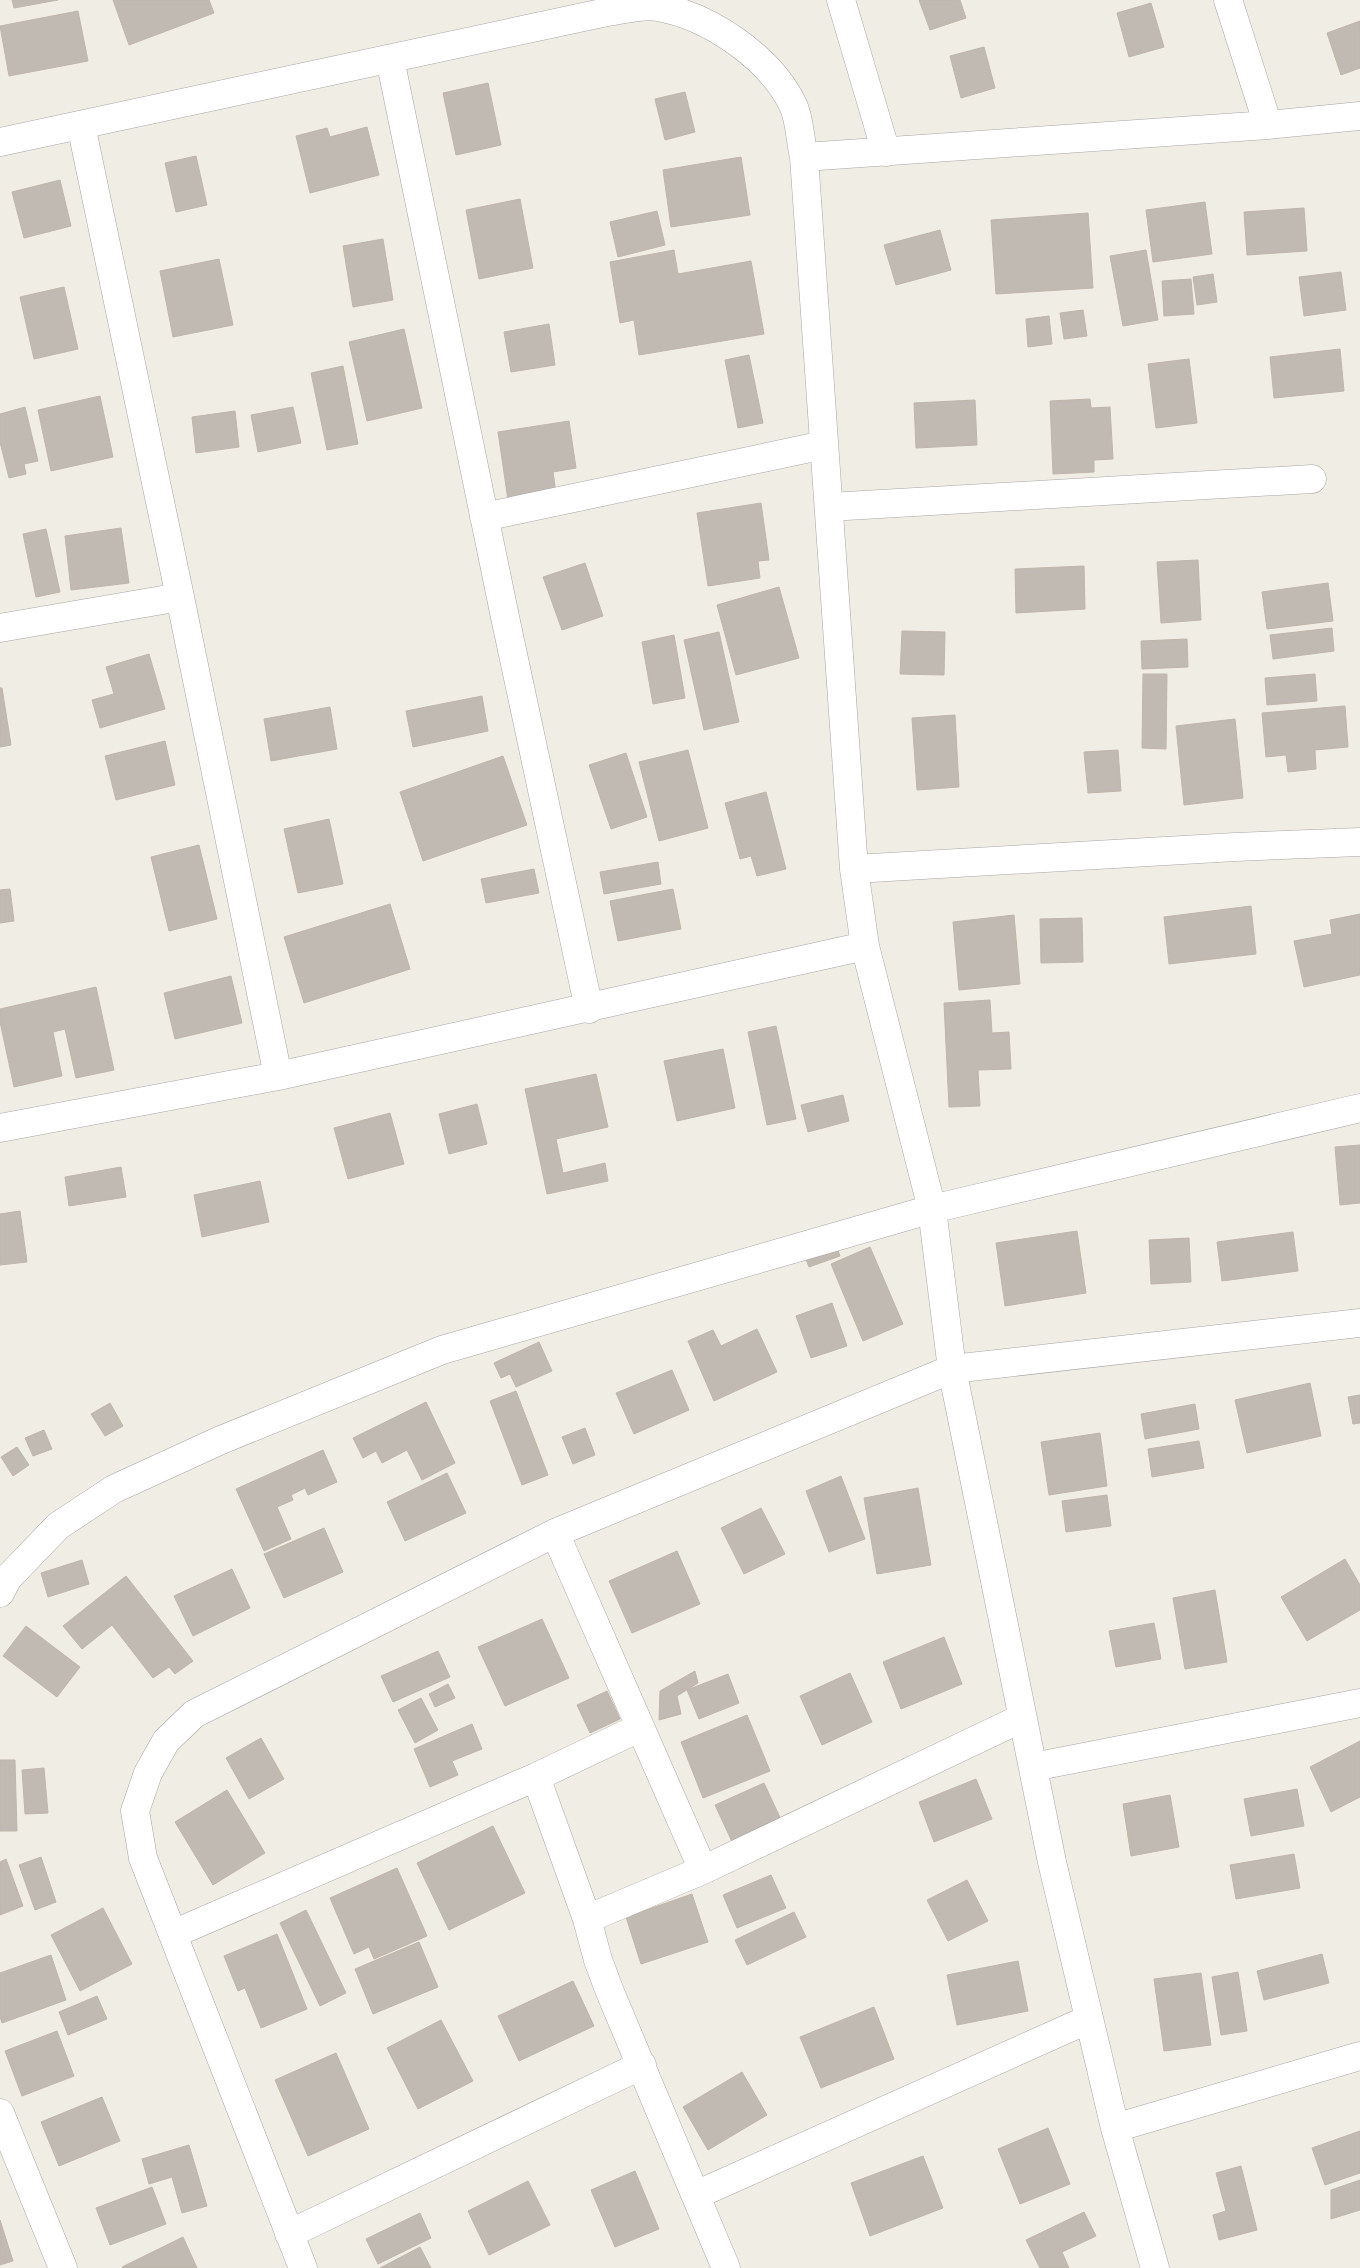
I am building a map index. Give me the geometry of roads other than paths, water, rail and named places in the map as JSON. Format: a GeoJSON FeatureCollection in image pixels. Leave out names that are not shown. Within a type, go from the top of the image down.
{"type":"FeatureCollection","features":[{"type":"Feature","properties":{"kind":"street"},"geometry":{"type":"LineString","coordinates":[[841,0],[886,152]]}},
{"type":"Feature","properties":{"kind":"street"},"geometry":{"type":"LineString","coordinates":[[1228,0],[1268,125]]}},
{"type":"Feature","properties":{"kind":"street"},"geometry":{"type":"LineString","coordinates":[[0,142],[390,59],[600,6],[657,6],[697,18],[730,38],[766,66],[793,105],[804,157],[854,869],[865,946],[932,1209],[952,1369],[1052,1862],[1115,2128],[1155,2268]]}},
{"type":"Feature","properties":{"kind":"street"},"geometry":{"type":"LineString","coordinates":[[390,59],[484,518],[589,1009]]}},
{"type":"Feature","properties":{"kind":"street"},"geometry":{"type":"LineString","coordinates":[[804,157],[1268,125],[1360,116]]}},
{"type":"Feature","properties":{"kind":"street"},"geometry":{"type":"LineString","coordinates":[[80,125],[180,597],[278,1076]]}},
{"type":"Feature","properties":{"kind":"street"},"geometry":{"type":"LineString","coordinates":[[484,518],[824,445]]}},
{"type":"Feature","properties":{"kind":"street"},"geometry":{"type":"LineString","coordinates":[[829,507],[1312,479]]}},
{"type":"Feature","properties":{"kind":"street"},"geometry":{"type":"LineString","coordinates":[[0,628],[180,597]]}},
{"type":"Feature","properties":{"kind":"street"},"geometry":{"type":"LineString","coordinates":[[854,869],[1225,847],[1360,842]]}},
{"type":"Feature","properties":{"kind":"street"},"geometry":{"type":"LineString","coordinates":[[0,1128],[278,1076],[589,1009],[865,946]]}},
{"type":"Feature","properties":{"kind":"street"},"geometry":{"type":"LineString","coordinates":[[0,1593],[8,1578],[58,1526],[114,1489],[221,1440],[442,1350],[932,1209],[1360,1108]]}},
{"type":"Feature","properties":{"kind":"street"},"geometry":{"type":"LineString","coordinates":[[303,2268],[143,1858],[135,1811],[148,1773],[166,1740],[194,1714],[556,1533],[952,1369],[1360,1323]]}},
{"type":"Feature","properties":{"kind":"street"},"geometry":{"type":"LineString","coordinates":[[556,1533],[639,1728],[703,1870]]}},
{"type":"Feature","properties":{"kind":"street"},"geometry":{"type":"LineString","coordinates":[[1033,1767],[1360,1703]]}},
{"type":"Feature","properties":{"kind":"street"},"geometry":{"type":"LineString","coordinates":[[587,1919],[703,1870],[1022,1718]]}},
{"type":"Feature","properties":{"kind":"street"},"geometry":{"type":"LineString","coordinates":[[173,1934],[536,1778],[639,1728]]}},
{"type":"Feature","properties":{"kind":"street"},"geometry":{"type":"LineString","coordinates":[[536,1778],[587,1919],[598,1960],[726,2268]]}},
{"type":"Feature","properties":{"kind":"street"},"geometry":{"type":"LineString","coordinates":[[696,2195],[1089,2019]]}},
{"type":"Feature","properties":{"kind":"street"},"geometry":{"type":"LineString","coordinates":[[1115,2128],[1360,2056]]}},
{"type":"Feature","properties":{"kind":"street"},"geometry":{"type":"LineString","coordinates":[[289,2234],[642,2065]]}},
{"type":"Feature","properties":{"kind":"street"},"geometry":{"type":"LineString","coordinates":[[0,2113],[63,2268]]}}]}
